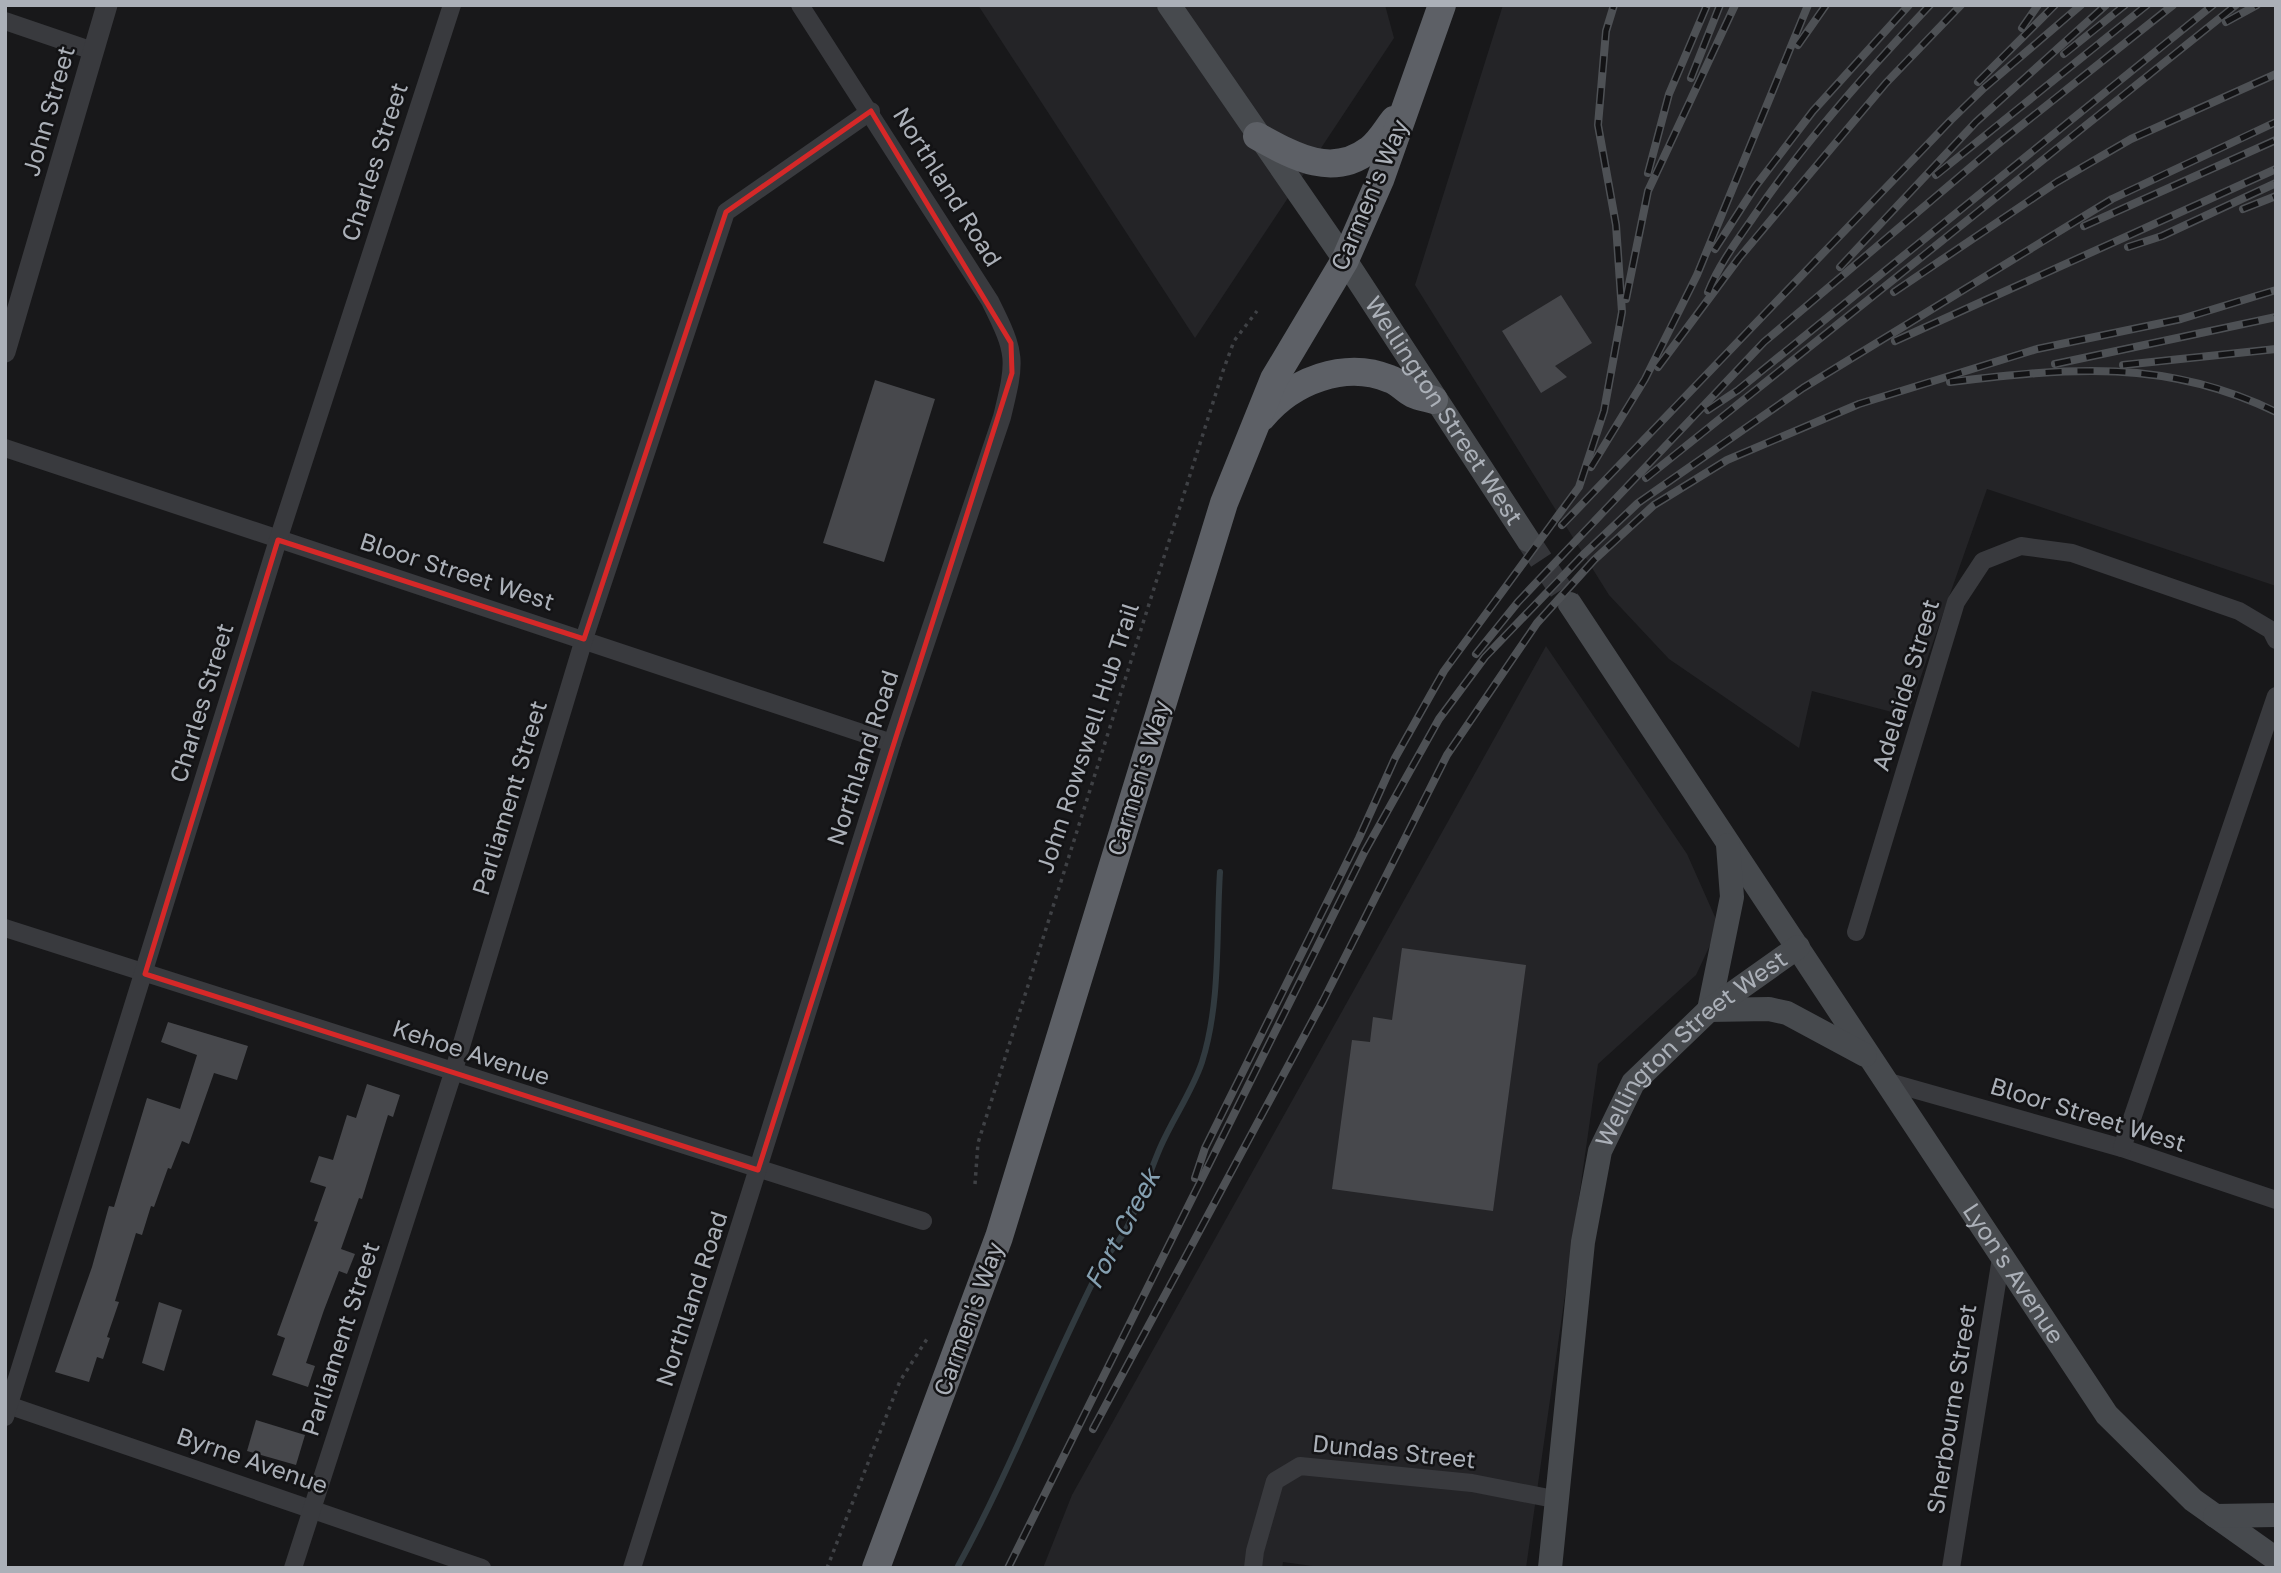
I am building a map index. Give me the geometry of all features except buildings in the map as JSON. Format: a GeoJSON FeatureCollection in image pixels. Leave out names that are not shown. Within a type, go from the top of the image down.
{"type":"FeatureCollection","features":[{"type":"Feature","properties":{"kind":"highway","name":"Carmen's Way"},"geometry":{"type":"LineString","coordinates":[[876,1568],[999,1237],[1220,517],[1274,379],[1345,260],[1411,99],[1442,5]]}},
{"type":"Feature","properties":{"kind":"highway"},"geometry":{"type":"LineString","coordinates":[[1257,136],[1299,159],[1320,165],[1354,158],[1381,139],[1411,99]]}},
{"type":"Feature","properties":{"kind":"highway"},"geometry":{"type":"LineString","coordinates":[[1258,421],[1275,402],[1311,380],[1352,372],[1392,379],[1412,394],[1434,400]]}},
{"type":"Feature","properties":{"kind":"main road","name":"Wellington Street West"},"geometry":{"type":"LineString","coordinates":[[1169,5],[1345,260],[1528,540]]}},
{"type":"Feature","properties":{"kind":"main road","name":"Wellington Street West"},"geometry":{"type":"LineString","coordinates":[[1550,1568],[1559,1500],[1583,1242],[1600,1151],[1633,1083],[1709,1010],[1798,947],[1570,604]]}},
{"type":"Feature","properties":{"kind":"main road"},"geometry":{"type":"LineString","coordinates":[[1727,841],[1732,897],[1709,1010],[1769,1009],[1787,1013],[1871,1059]]}},
{"type":"Feature","properties":{"kind":"main road","name":"Lyon's Avenue"},"geometry":{"type":"LineString","coordinates":[[1798,947],[2001,1258],[2108,1415],[2193,1500],[2276,1559]]}},
{"type":"Feature","properties":{"kind":"main road"},"geometry":{"type":"LineString","coordinates":[[2215,1516],[2276,1515]]}},
{"type":"Feature","properties":{"kind":"street","name":"John Street"},"geometry":{"type":"LineString","coordinates":[[5,352],[107,5]]}},
{"type":"Feature","properties":{"kind":"street","name":"Charles Street"},"geometry":{"type":"LineString","coordinates":[[6,1409],[145,974],[278,540],[452,5]]}},
{"type":"Feature","properties":{"kind":"street","name":"Northland Road"},"geometry":{"type":"LineString","coordinates":[[632,1568],[892,743],[1002,417],[1012,373],[1011,343],[990,301],[871,111],[800,5]]}},
{"type":"Feature","properties":{"kind":"street"},"geometry":{"type":"LineString","coordinates":[[5,21],[93,51]]}},
{"type":"Feature","properties":{"kind":"street","name":"Parliament Street"},"geometry":{"type":"LineString","coordinates":[[293,1568],[453,1073],[584,639],[726,212],[871,111]]}},
{"type":"Feature","properties":{"kind":"street","name":"Bloor Street West"},"geometry":{"type":"LineString","coordinates":[[5,448],[892,743]]}},
{"type":"Feature","properties":{"kind":"street","name":"Adelaide Street"},"geometry":{"type":"LineString","coordinates":[[1856,932],[1956,602],[1983,561],[2021,546],[2072,553],[2239,611],[2271,630],[2276,640]]}},
{"type":"Feature","properties":{"kind":"street"},"geometry":{"type":"LineString","coordinates":[[2122,1149],[2276,696]]}},
{"type":"Feature","properties":{"kind":"street","name":"Kehoe Avenue"},"geometry":{"type":"LineString","coordinates":[[5,928],[923,1222]]}},
{"type":"Feature","properties":{"kind":"street","name":"Bloor Street West"},"geometry":{"type":"LineString","coordinates":[[1885,1081],[2122,1149],[2276,1200]]}},
{"type":"Feature","properties":{"kind":"street","name":"Sherbourne Street"},"geometry":{"type":"LineString","coordinates":[[1951,1568],[2001,1258]]}},
{"type":"Feature","properties":{"kind":"street","name":"Byrne Avenue"},"geometry":{"type":"LineString","coordinates":[[6,1409],[313,1507],[482,1568]]}},
{"type":"Feature","properties":{"kind":"street","name":"Dundas Street"},"geometry":{"type":"LineString","coordinates":[[1253,1568],[1275,1480],[1300,1466],[1472,1483],[1559,1500]]}},
{"type":"Feature","properties":{"kind":"path","name":"John Rowswell Hub Trail"},"geometry":{"type":"LineString","coordinates":[[975,1184],[978,1143],[1223,371],[1234,341],[1257,311]]}},
{"type":"Feature","properties":{"kind":"path"},"geometry":{"type":"LineString","coordinates":[[827,1568],[900,1381],[927,1339]]}},
{"type":"Feature","properties":{"kind":"highlighted area"},"geometry":{"type":"Polygon","coordinates":[[[871,111],[1011,343],[1012,373],[758,1170],[145,974],[278,540],[584,639],[726,212],[871,111]]]}},
{"type":"Feature","properties":{"kind":"shaded area"},"geometry":{"type":"Polygon","coordinates":[[[978,5],[1385,5],[1394,38],[1195,338],[978,5]]]}},
{"type":"Feature","properties":{"kind":"shaded area"},"geometry":{"type":"Polygon","coordinates":[[[1503,5],[2276,5],[2276,586],[1987,489],[1907,716],[1812,691],[1799,748],[1669,659],[1609,595],[1415,285],[1503,5]]]}},
{"type":"Feature","properties":{"kind":"shaded area"},"geometry":{"type":"Polygon","coordinates":[[[1546,646],[1687,854],[1719,926],[1696,975],[1598,1064],[1526,1568],[1327,1568],[1283,1562],[1282,1568],[1043,1568],[1072,1495],[1546,646]]]}},
{"type":"Feature","properties":{"kind":"waterway","name":"Fort Creek"},"geometry":{"type":"LineString","coordinates":[[957,1568],[977,1531],[1101,1266],[1130,1221],[1160,1148],[1198,1073],[1208,1039],[1215,992],[1220,872]]}},
{"type":"Feature","properties":{"kind":"tunnel"},"geometry":{"type":"LineString","coordinates":[[1528,540],[1570,604]]}},
{"type":"Feature","properties":{"kind":"railway"},"geometry":{"type":"LineString","coordinates":[[1195,1178],[1205,1148],[1359,838],[1395,758],[1444,671],[1579,487],[1604,411],[1622,312],[1616,225],[1598,125],[1606,31],[1614,5]]}},
{"type":"Feature","properties":{"kind":"railway"},"geometry":{"type":"LineString","coordinates":[[1648,173],[1669,94],[1707,5]]}},
{"type":"Feature","properties":{"kind":"railway"},"geometry":{"type":"LineString","coordinates":[[1691,78],[1720,5]]}},
{"type":"Feature","properties":{"kind":"railway"},"geometry":{"type":"LineString","coordinates":[[1626,299],[1648,191],[1735,5]]}},
{"type":"Feature","properties":{"kind":"railway"},"geometry":{"type":"LineString","coordinates":[[1591,467],[1645,379],[1697,275],[1808,5]]}},
{"type":"Feature","properties":{"kind":"railway"},"geometry":{"type":"LineString","coordinates":[[1798,45],[1826,5]]}},
{"type":"Feature","properties":{"kind":"railway"},"geometry":{"type":"LineString","coordinates":[[1715,249],[1755,187],[1813,111],[1909,5]]}},
{"type":"Feature","properties":{"kind":"railway"},"geometry":{"type":"LineString","coordinates":[[1708,292],[1734,245],[1793,162],[1860,82],[1930,5]]}},
{"type":"Feature","properties":{"kind":"railway"},"geometry":{"type":"LineString","coordinates":[[1658,367],[1739,258],[1886,83],[1961,5]]}},
{"type":"Feature","properties":{"kind":"railway"},"geometry":{"type":"LineString","coordinates":[[2022,28],[2038,5]]}},
{"type":"Feature","properties":{"kind":"railway"},"geometry":{"type":"LineString","coordinates":[[1978,82],[2055,5]]}},
{"type":"Feature","properties":{"kind":"railway"},"geometry":{"type":"LineString","coordinates":[[1562,525],[1951,120],[1984,88],[2081,5]]}},
{"type":"Feature","properties":{"kind":"railway"},"geometry":{"type":"LineString","coordinates":[[1840,267],[1976,122],[2106,5]]}},
{"type":"Feature","properties":{"kind":"railway"},"geometry":{"type":"LineString","coordinates":[[2064,54],[2125,5]]}},
{"type":"Feature","properties":{"kind":"railway"},"geometry":{"type":"LineString","coordinates":[[1936,175],[2147,5]]}},
{"type":"Feature","properties":{"kind":"railway"},"geometry":{"type":"LineString","coordinates":[[1476,654],[1518,602],[1764,342],[1998,144],[2173,5]]}},
{"type":"Feature","properties":{"kind":"railway"},"geometry":{"type":"LineString","coordinates":[[1708,410],[1738,390],[2213,5]]}},
{"type":"Feature","properties":{"kind":"railway"},"geometry":{"type":"LineString","coordinates":[[1646,478],[2236,5]]}},
{"type":"Feature","properties":{"kind":"railway"},"geometry":{"type":"LineString","coordinates":[[2226,22],[2257,5]]}},
{"type":"Feature","properties":{"kind":"railway"},"geometry":{"type":"LineString","coordinates":[[1894,292],[2057,182],[2131,139],[2276,74]]}},
{"type":"Feature","properties":{"kind":"railway"},"geometry":{"type":"LineString","coordinates":[[1008,1568],[1365,851],[1439,719],[1485,657],[1583,555],[1638,503],[1803,388],[2112,199],[2276,122]]}},
{"type":"Feature","properties":{"kind":"railway"},"geometry":{"type":"LineString","coordinates":[[2084,226],[2276,140]]}},
{"type":"Feature","properties":{"kind":"railway"},"geometry":{"type":"LineString","coordinates":[[1895,341],[2276,169]]}},
{"type":"Feature","properties":{"kind":"railway"},"geometry":{"type":"LineString","coordinates":[[2128,247],[2162,236],[2276,183]]}},
{"type":"Feature","properties":{"kind":"railway"},"geometry":{"type":"LineString","coordinates":[[2243,209],[2276,196]]}},
{"type":"Feature","properties":{"kind":"railway"},"geometry":{"type":"LineString","coordinates":[[1093,1429],[1323,1001],[1447,755],[1537,623],[1594,560],[1654,505],[1727,460],[1859,404],[2037,349],[2181,319],[2276,290]]}},
{"type":"Feature","properties":{"kind":"railway"},"geometry":{"type":"LineString","coordinates":[[2055,364],[2276,317]]}},
{"type":"Feature","properties":{"kind":"railway"},"geometry":{"type":"LineString","coordinates":[[2123,365],[2276,349]]}},
{"type":"Feature","properties":{"kind":"railway"},"geometry":{"type":"LineString","coordinates":[[1950,382],[2076,371],[2155,375],[2235,395],[2276,412]]}}]}
